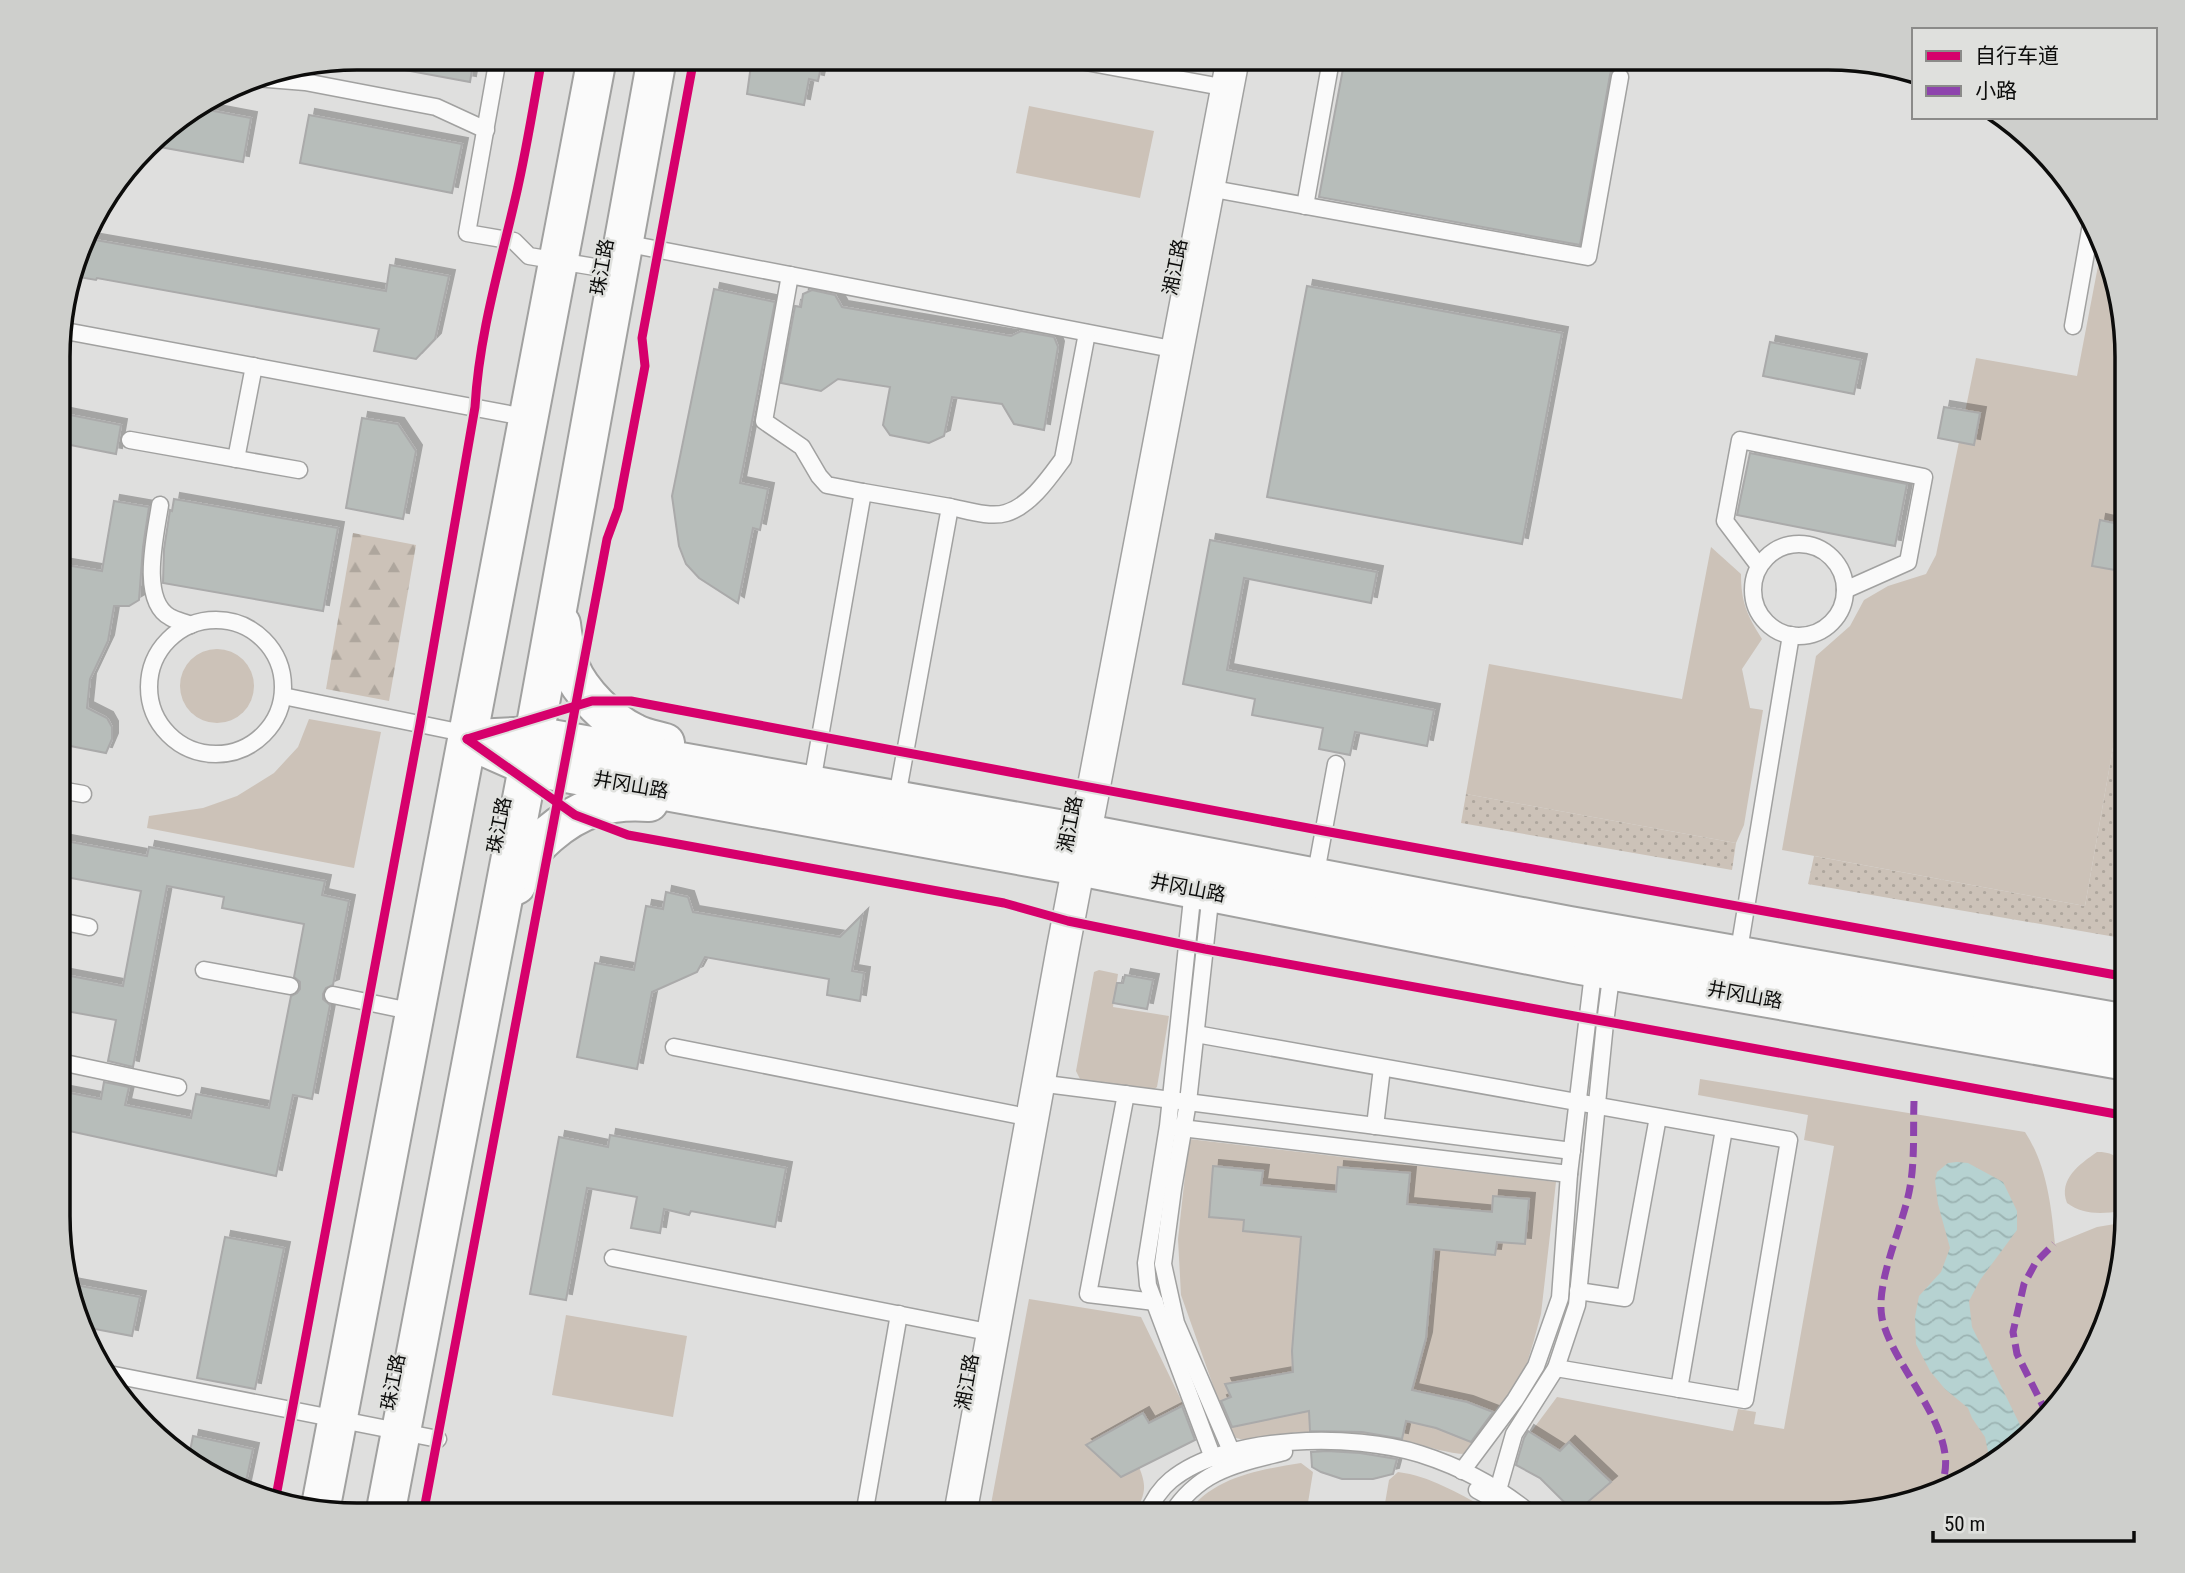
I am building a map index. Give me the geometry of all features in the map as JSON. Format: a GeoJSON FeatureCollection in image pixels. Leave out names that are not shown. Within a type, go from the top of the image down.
{"type":"FeatureCollection","features":[{"type":"Feature","properties":{"kind":"street"},"geometry":{"type":"LineString","coordinates":[[322,1501],[595,70]]}},
{"type":"Feature","properties":{"kind":"street","name":"珠江路"},"geometry":{"type":"LineString","coordinates":[[387,1503],[531,751],[655,70]]}},
{"type":"Feature","properties":{"kind":"street","name":"湘江路"},"geometry":{"type":"LineString","coordinates":[[962,1503],[1038,1083],[1230,73]]}},
{"type":"Feature","properties":{"kind":"street"},"geometry":{"type":"LineString","coordinates":[[558,602],[564,650],[570,669],[592,701],[616,722],[635,734],[802,800]]}},
{"type":"Feature","properties":{"kind":"street","name":"井冈山路"},"geometry":{"type":"LineString","coordinates":[[467,736],[531,751],[1082,850],[1609,952],[2043,1028],[2115,1056]]}},
{"type":"Feature","properties":{"kind":"street"},"geometry":{"type":"LineString","coordinates":[[496,936],[527,859],[539,843],[562,822],[587,808],[613,803],[802,800]]}},
{"type":"Feature","properties":{"kind":"street","name":"井冈山路"},"geometry":{"type":"LineString","coordinates":[[1082,850],[1202,891],[1312,895]]}},
{"type":"Feature","properties":{"kind":"street"},"geometry":{"type":"LineString","coordinates":[[2043,1028],[2115,1013]]}},
{"type":"Feature","properties":{"kind":"street","name":"井冈山路"},"geometry":{"type":"LineString","coordinates":[[2043,1028],[2115,1025]]}},
{"type":"Feature","properties":{"kind":"street"},"geometry":{"type":"LineString","coordinates":[[2043,1028],[2115,1075]]}},
{"type":"Feature","properties":{"kind":"lane"},"geometry":{"type":"LineString","coordinates":[[496,70],[467,233],[514,241],[529,256],[559,261],[621,257],[790,275],[1177,350]]}},
{"type":"Feature","properties":{"kind":"lane"},"geometry":{"type":"LineString","coordinates":[[1197,70],[1230,73]]}},
{"type":"Feature","properties":{"kind":"lane"},"geometry":{"type":"LineString","coordinates":[[1305,206],[1329,70]]}},
{"type":"Feature","properties":{"kind":"lane"},"geometry":{"type":"LineString","coordinates":[[1208,188],[1588,257],[1620,76]]}},
{"type":"Feature","properties":{"kind":"lane"},"geometry":{"type":"LineString","coordinates":[[282,80],[306,82],[436,107],[486,130]]}},
{"type":"Feature","properties":{"kind":"lane"},"geometry":{"type":"LineString","coordinates":[[2073,326],[2089,238]]}},
{"type":"Feature","properties":{"kind":"lane"},"geometry":{"type":"LineString","coordinates":[[790,275],[764,421],[802,447],[827,485],[985,513],[1005,514],[1026,501],[1063,459],[1087,333]]}},
{"type":"Feature","properties":{"kind":"lane"},"geometry":{"type":"LineString","coordinates":[[71,332],[530,418]]}},
{"type":"Feature","properties":{"kind":"lane"},"geometry":{"type":"LineString","coordinates":[[236,459],[254,366]]}},
{"type":"Feature","properties":{"kind":"lane"},"geometry":{"type":"LineString","coordinates":[[130,440],[299,470]]}},
{"type":"Feature","properties":{"kind":"lane"},"geometry":{"type":"LineString","coordinates":[[1759,566],[1725,521],[1740,440],[1924,477],[1908,562],[1845,590]]}},
{"type":"Feature","properties":{"kind":"lane"},"geometry":{"type":"LineString","coordinates":[[802,800],[863,492]]}},
{"type":"Feature","properties":{"kind":"lane"},"geometry":{"type":"LineString","coordinates":[[160,505],[153,550],[153,590],[159,607],[169,617],[191,625]]}},
{"type":"Feature","properties":{"kind":"lane"},"geometry":{"type":"LineString","coordinates":[[893,816],[950,507]]}},
{"type":"Feature","properties":{"kind":"lane"},"geometry":{"type":"LineString","coordinates":[[1795,544],[1824,550],[1835,561],[1843,575],[1845,590],[1843,606],[1835,620],[1822,630],[1807,636],[1791,635],[1777,630],[1765,621],[1757,609],[1753,595],[1759,566],[1781,547],[1795,544]]}},
{"type":"Feature","properties":{"kind":"lane"},"geometry":{"type":"LineString","coordinates":[[211,620],[231,622],[249,629],[265,641],[277,657],[283,676],[284,696],[277,717],[265,735],[247,747],[226,754],[204,754],[184,747],[167,733],[154,715],[149,694],[150,673],[158,652],[172,636],[191,625],[211,620]]}},
{"type":"Feature","properties":{"kind":"lane"},"geometry":{"type":"LineString","coordinates":[[1735,975],[1791,635]]}},
{"type":"Feature","properties":{"kind":"lane"},"geometry":{"type":"LineString","coordinates":[[284,696],[467,736]]}},
{"type":"Feature","properties":{"kind":"lane"},"geometry":{"type":"LineString","coordinates":[[1312,895],[1336,764]]}},
{"type":"Feature","properties":{"kind":"lane"},"geometry":{"type":"LineString","coordinates":[[70,792],[83,794]]}},
{"type":"Feature","properties":{"kind":"lane"},"geometry":{"type":"LineString","coordinates":[[1202,891],[1196,1034],[1188,1102],[1175,1127],[1146,1263],[1148,1285],[1213,1458]]}},
{"type":"Feature","properties":{"kind":"lane"},"geometry":{"type":"LineString","coordinates":[[1202,891],[1171,1100],[1175,1127],[1163,1264],[1176,1324],[1232,1453]]}},
{"type":"Feature","properties":{"kind":"lane"},"geometry":{"type":"LineString","coordinates":[[70,923],[89,927]]}},
{"type":"Feature","properties":{"kind":"lane"},"geometry":{"type":"LineString","coordinates":[[1462,1471],[1536,1366],[1560,1298],[1577,1104],[1609,952]]}},
{"type":"Feature","properties":{"kind":"lane"},"geometry":{"type":"LineString","coordinates":[[1498,1490],[1514,1434],[1556,1367],[1577,1305],[1609,952]]}},
{"type":"Feature","properties":{"kind":"lane"},"geometry":{"type":"LineString","coordinates":[[204,970],[290,986]]}},
{"type":"Feature","properties":{"kind":"lane"},"geometry":{"type":"LineString","coordinates":[[333,995],[415,1012]]}},
{"type":"Feature","properties":{"kind":"lane"},"geometry":{"type":"LineString","coordinates":[[1196,1034],[1789,1140],[1745,1400],[1556,1367]]}},
{"type":"Feature","properties":{"kind":"lane"},"geometry":{"type":"LineString","coordinates":[[674,1047],[1032,1118]]}},
{"type":"Feature","properties":{"kind":"lane"},"geometry":{"type":"LineString","coordinates":[[70,1064],[178,1087]]}},
{"type":"Feature","properties":{"kind":"lane"},"geometry":{"type":"LineString","coordinates":[[1375,1126],[1382,1068]]}},
{"type":"Feature","properties":{"kind":"lane"},"geometry":{"type":"LineString","coordinates":[[1038,1083],[1572,1151]]}},
{"type":"Feature","properties":{"kind":"lane"},"geometry":{"type":"LineString","coordinates":[[1126,1094],[1088,1294],[1154,1302]]}},
{"type":"Feature","properties":{"kind":"lane"},"geometry":{"type":"LineString","coordinates":[[1578,1290],[1625,1298],[1658,1118]]}},
{"type":"Feature","properties":{"kind":"lane"},"geometry":{"type":"LineString","coordinates":[[1175,1127],[1569,1174]]}},
{"type":"Feature","properties":{"kind":"lane"},"geometry":{"type":"LineString","coordinates":[[1679,1389],[1724,1129]]}},
{"type":"Feature","properties":{"kind":"lane"},"geometry":{"type":"LineString","coordinates":[[613,1258],[993,1333]]}},
{"type":"Feature","properties":{"kind":"lane"},"geometry":{"type":"LineString","coordinates":[[865,1503],[899,1314]]}},
{"type":"Feature","properties":{"kind":"lane"},"geometry":{"type":"LineString","coordinates":[[118,1376],[438,1439]]}},
{"type":"Feature","properties":{"kind":"lane"},"geometry":{"type":"LineString","coordinates":[[1153,1503],[1171,1480],[1213,1458],[1298,1441],[1333,1440],[1378,1444],[1418,1454],[1462,1471],[1518,1503]]}},
{"type":"Feature","properties":{"kind":"lane"},"geometry":{"type":"LineString","coordinates":[[1178,1503],[1198,1483],[1229,1466],[1294,1450],[1332,1449],[1379,1453],[1432,1467],[1498,1503]]}},
{"type":"Feature","properties":{"kind":"green space"},"geometry":{"type":"Polygon","coordinates":[[[1029,106],[1154,131],[1140,198],[1016,173],[1029,106]]]}},
{"type":"Feature","properties":{"kind":"green space"},"geometry":{"type":"Polygon","coordinates":[[[2099,261],[2113,319],[2115,357],[2115,736],[2085,906],[1782,850],[1816,656],[1850,626],[1864,600],[1888,586],[1926,574],[1936,555],[1976,358],[2077,376],[2099,261]]]}},
{"type":"Feature","properties":{"kind":"green space"},"geometry":{"type":"Polygon","coordinates":[[[353,533],[416,545],[389,701],[326,689],[353,533]]]}},
{"type":"Feature","properties":{"kind":"green space"},"geometry":{"type":"Polygon","coordinates":[[[1711,547],[1741,574],[1746,608],[1762,639],[1742,669],[1750,708],[1763,710],[1744,825],[1736,843],[1466,794],[1489,664],[1682,699],[1711,547]]]}},
{"type":"Feature","properties":{"kind":"green space"},"geometry":{"type":"Polygon","coordinates":[[[217,649],[231,652],[243,660],[251,672],[254,686],[251,700],[243,712],[231,720],[217,723],[203,720],[191,712],[183,700],[180,686],[183,672],[191,660],[203,652],[217,649]]]}},
{"type":"Feature","properties":{"kind":"green space"},"geometry":{"type":"Polygon","coordinates":[[[309,719],[381,732],[354,868],[147,828],[149,816],[203,808],[237,796],[274,773],[298,747],[309,719]]]}},
{"type":"Feature","properties":{"kind":"green space"},"geometry":{"type":"Polygon","coordinates":[[[2115,736],[2115,937],[1808,884],[1814,856],[2085,906],[2115,736]]]}},
{"type":"Feature","properties":{"kind":"green space"},"geometry":{"type":"Polygon","coordinates":[[[1466,794],[1736,843],[1732,870],[1461,823],[1466,794]]]}},
{"type":"Feature","properties":{"kind":"green space"},"geometry":{"type":"Polygon","coordinates":[[[1099,970],[1118,974],[1113,1007],[1169,1016],[1157,1087],[1153,1090],[1085,1081],[1080,1079],[1076,1071],[1094,972],[1099,970]]]}},
{"type":"Feature","properties":{"kind":"green space"},"geometry":{"type":"Polygon","coordinates":[[[1700,1079],[2025,1132],[2043,1172],[2050,1200],[2055,1244],[2097,1227],[2115,1224],[2113,1254],[2100,1309],[2093,1326],[2067,1376],[2031,1419],[2003,1444],[1972,1465],[1921,1488],[1866,1501],[1587,1503],[1610,1482],[1570,1442],[1560,1451],[1531,1432],[1557,1397],[1733,1431],[1738,1409],[1756,1412],[1754,1424],[1784,1429],[1834,1146],[1804,1140],[1808,1115],[1698,1095],[1700,1079]]]}},
{"type":"Feature","properties":{"kind":"green space"},"geometry":{"type":"Polygon","coordinates":[[[1189,1139],[1556,1182],[1541,1314],[1525,1370],[1467,1454],[1371,1437],[1306,1432],[1249,1440],[1231,1436],[1181,1295],[1178,1239],[1189,1139]]]}},
{"type":"Feature","properties":{"kind":"green space"},"geometry":{"type":"Polygon","coordinates":[[[2097,1152],[2115,1157],[2115,1212],[2093,1213],[2067,1203],[2065,1194],[2068,1179],[2097,1152]]]}},
{"type":"Feature","properties":{"kind":"green space"},"geometry":{"type":"Polygon","coordinates":[[[1029,1299],[1141,1317],[1184,1406],[1149,1423],[1143,1413],[1086,1445],[1121,1477],[1139,1467],[1144,1491],[1141,1503],[991,1503],[1029,1299]]]}},
{"type":"Feature","properties":{"kind":"green space"},"geometry":{"type":"Polygon","coordinates":[[[566,1315],[687,1336],[673,1417],[552,1395],[566,1315]]]}},
{"type":"Feature","properties":{"kind":"green space"},"geometry":{"type":"Polygon","coordinates":[[[1301,1463],[1313,1472],[1308,1503],[1196,1503],[1222,1484],[1237,1477],[1301,1463]]]}},
{"type":"Feature","properties":{"kind":"green space"},"geometry":{"type":"Polygon","coordinates":[[[1398,1472],[1410,1474],[1443,1486],[1476,1503],[1385,1503],[1389,1480],[1398,1472]]]}},
{"type":"Feature","properties":{"kind":"water"},"geometry":{"type":"Polygon","coordinates":[[[1948,1163],[1968,1163],[2003,1182],[2017,1211],[2017,1230],[1980,1280],[1969,1301],[1972,1327],[2021,1428],[1989,1455],[1985,1437],[1968,1408],[1945,1389],[1930,1371],[1916,1344],[1915,1317],[1919,1296],[1941,1272],[1950,1248],[1935,1181],[1937,1172],[1948,1163]]]}},
{"type":"Feature","properties":{"kind":"building"},"geometry":{"type":"Polygon","coordinates":[[[404,70],[472,70],[470,82],[404,70]]]}},
{"type":"Feature","properties":{"kind":"building"},"geometry":{"type":"Polygon","coordinates":[[[750,70],[820,70],[818,81],[809,79],[804,105],[747,94],[750,70]]]}},
{"type":"Feature","properties":{"kind":"building"},"geometry":{"type":"Polygon","coordinates":[[[1343,70],[1611,70],[1580,245],[1319,197],[1343,70]]]}},
{"type":"Feature","properties":{"kind":"building"},"geometry":{"type":"Polygon","coordinates":[[[210,110],[251,118],[243,162],[161,147],[210,110]]]}},
{"type":"Feature","properties":{"kind":"building"},"geometry":{"type":"Polygon","coordinates":[[[309,115],[462,144],[452,193],[300,163],[309,115]]]}},
{"type":"Feature","properties":{"kind":"building"},"geometry":{"type":"Polygon","coordinates":[[[95,240],[386,291],[390,265],[449,276],[435,339],[416,359],[374,351],[379,329],[97,278],[81,277],[95,240]]]}},
{"type":"Feature","properties":{"kind":"building"},"geometry":{"type":"Polygon","coordinates":[[[1307,286],[1562,333],[1522,544],[1267,497],[1307,286]]]}},
{"type":"Feature","properties":{"kind":"building"},"geometry":{"type":"Polygon","coordinates":[[[714,289],[775,302],[740,483],[768,489],[760,530],[753,528],[738,603],[699,578],[686,564],[679,546],[672,496],[714,289]]]}},
{"type":"Feature","properties":{"kind":"building"},"geometry":{"type":"Polygon","coordinates":[[[812,290],[835,295],[842,307],[1011,336],[1021,331],[1054,337],[1058,347],[1044,430],[1014,424],[1002,404],[952,397],[944,436],[929,443],[890,435],[883,425],[890,387],[838,379],[821,391],[781,383],[795,306],[801,307],[803,294],[812,290]]]}},
{"type":"Feature","properties":{"kind":"building"},"geometry":{"type":"Polygon","coordinates":[[[1770,342],[1861,360],[1854,394],[1763,376],[1770,342]]]}},
{"type":"Feature","properties":{"kind":"building"},"geometry":{"type":"Polygon","coordinates":[[[1944,407],[1980,413],[1974,445],[1938,438],[1944,407]]]}},
{"type":"Feature","properties":{"kind":"building"},"geometry":{"type":"Polygon","coordinates":[[[70,415],[121,425],[116,454],[70,445],[70,415]]]}},
{"type":"Feature","properties":{"kind":"building"},"geometry":{"type":"Polygon","coordinates":[[[362,418],[398,424],[416,451],[403,519],[346,508],[362,418]]]}},
{"type":"Feature","properties":{"kind":"building"},"geometry":{"type":"Polygon","coordinates":[[[1750,453],[1907,484],[1895,546],[1737,515],[1750,453]]]}},
{"type":"Feature","properties":{"kind":"building"},"geometry":{"type":"Polygon","coordinates":[[[174,499],[338,528],[323,611],[163,583],[164,549],[174,499]]]}},
{"type":"Feature","properties":{"kind":"building"},"geometry":{"type":"Polygon","coordinates":[[[114,501],[149,507],[139,600],[129,606],[114,606],[108,641],[90,679],[87,708],[107,718],[112,727],[112,739],[106,753],[70,746],[70,566],[102,571],[114,501]]]}},
{"type":"Feature","properties":{"kind":"building"},"geometry":{"type":"Polygon","coordinates":[[[2100,520],[2115,523],[2115,570],[2092,566],[2100,520]]]}},
{"type":"Feature","properties":{"kind":"building"},"geometry":{"type":"Polygon","coordinates":[[[1210,540],[1377,572],[1371,603],[1244,578],[1227,670],[1434,710],[1427,746],[1355,732],[1350,755],[1319,749],[1323,728],[1252,715],[1255,699],[1183,684],[1210,540]]]}},
{"type":"Feature","properties":{"kind":"building"},"geometry":{"type":"Polygon","coordinates":[[[70,842],[147,856],[149,847],[325,881],[322,895],[349,901],[333,985],[326,988],[323,994],[323,999],[330,1005],[312,1099],[293,1095],[276,1176],[70,1131],[70,1093],[101,1099],[104,1082],[129,1087],[125,1105],[191,1118],[196,1094],[269,1108],[291,996],[300,989],[300,982],[294,977],[304,924],[222,908],[224,897],[167,886],[133,1067],[108,1061],[116,1020],[70,1012],[70,976],[123,986],[141,891],[70,878],[70,842]]]}},
{"type":"Feature","properties":{"kind":"building"},"geometry":{"type":"Polygon","coordinates":[[[666,892],[688,897],[693,912],[840,937],[862,915],[852,971],[864,973],[860,1001],[827,995],[829,979],[705,957],[697,972],[652,992],[637,1069],[577,1057],[595,963],[634,970],[646,906],[663,909],[666,892]]]}},
{"type":"Feature","properties":{"kind":"building"},"geometry":{"type":"Polygon","coordinates":[[[1125,975],[1153,980],[1147,1009],[1113,1003],[1117,983],[1123,983],[1125,975]]]}},
{"type":"Feature","properties":{"kind":"building"},"geometry":{"type":"Polygon","coordinates":[[[610,1135],[786,1168],[775,1227],[691,1211],[689,1215],[664,1209],[660,1233],[631,1228],[637,1197],[587,1188],[566,1300],[530,1294],[559,1137],[608,1147],[610,1135]]]}},
{"type":"Feature","properties":{"kind":"building"},"geometry":{"type":"Polygon","coordinates":[[[1213,1166],[1263,1171],[1261,1185],[1336,1192],[1338,1167],[1410,1173],[1407,1204],[1492,1212],[1493,1196],[1529,1199],[1525,1244],[1497,1242],[1495,1255],[1434,1249],[1426,1338],[1412,1390],[1467,1402],[1493,1412],[1471,1442],[1436,1428],[1406,1421],[1402,1439],[1362,1432],[1310,1431],[1309,1411],[1232,1427],[1221,1401],[1231,1397],[1225,1384],[1293,1372],[1292,1351],[1301,1237],[1243,1231],[1244,1220],[1209,1217],[1213,1166]]]}},
{"type":"Feature","properties":{"kind":"building"},"geometry":{"type":"Polygon","coordinates":[[[225,1237],[284,1248],[255,1389],[197,1378],[225,1237]]]}},
{"type":"Feature","properties":{"kind":"building"},"geometry":{"type":"Polygon","coordinates":[[[79,1286],[140,1297],[132,1336],[93,1329],[79,1286]]]}},
{"type":"Feature","properties":{"kind":"building"},"geometry":{"type":"Polygon","coordinates":[[[1182,1406],[1195,1440],[1121,1477],[1086,1445],[1143,1413],[1149,1423],[1182,1406]]]}},
{"type":"Feature","properties":{"kind":"building"},"geometry":{"type":"Polygon","coordinates":[[[1528,1431],[1560,1451],[1569,1442],[1611,1482],[1587,1503],[1565,1503],[1540,1478],[1516,1465],[1528,1431]]]}},
{"type":"Feature","properties":{"kind":"building"},"geometry":{"type":"Polygon","coordinates":[[[193,1436],[253,1449],[246,1481],[213,1465],[190,1450],[193,1436]]]}},
{"type":"Feature","properties":{"kind":"building"},"geometry":{"type":"Polygon","coordinates":[[[1327,1451],[1397,1459],[1393,1474],[1373,1479],[1342,1479],[1312,1467],[1311,1452],[1327,1451]]]}},
{"type":"Feature","properties":{"kind":"marked path"},"geometry":{"type":"LineString","coordinates":[[1914,1101],[1910,1187],[1886,1270],[1881,1303],[1882,1318],[1889,1338],[1937,1426],[1944,1448],[1945,1469],[1942,1479]]}},
{"type":"Feature","properties":{"kind":"marked path"},"geometry":{"type":"LineString","coordinates":[[2043,1406],[2017,1354],[2013,1332],[2024,1284],[2036,1262],[2054,1244]]}},
{"type":"Feature","properties":{"kind":"cycle path"},"geometry":{"type":"LineString","coordinates":[[277,1492],[420,724],[475,407],[481,352],[521,174],[540,70]]}},
{"type":"Feature","properties":{"kind":"cycle path"},"geometry":{"type":"LineString","coordinates":[[425,1503],[607,539],[618,509],[645,366],[642,338],[692,70]]}},
{"type":"Feature","properties":{"kind":"cycle path"},"geometry":{"type":"LineString","coordinates":[[467,739],[592,701],[631,701],[2115,975]]}},
{"type":"Feature","properties":{"kind":"cycle path"},"geometry":{"type":"LineString","coordinates":[[467,739],[575,815],[628,835],[1004,903],[1068,921],[1205,949],[2115,1114]]}}]}
